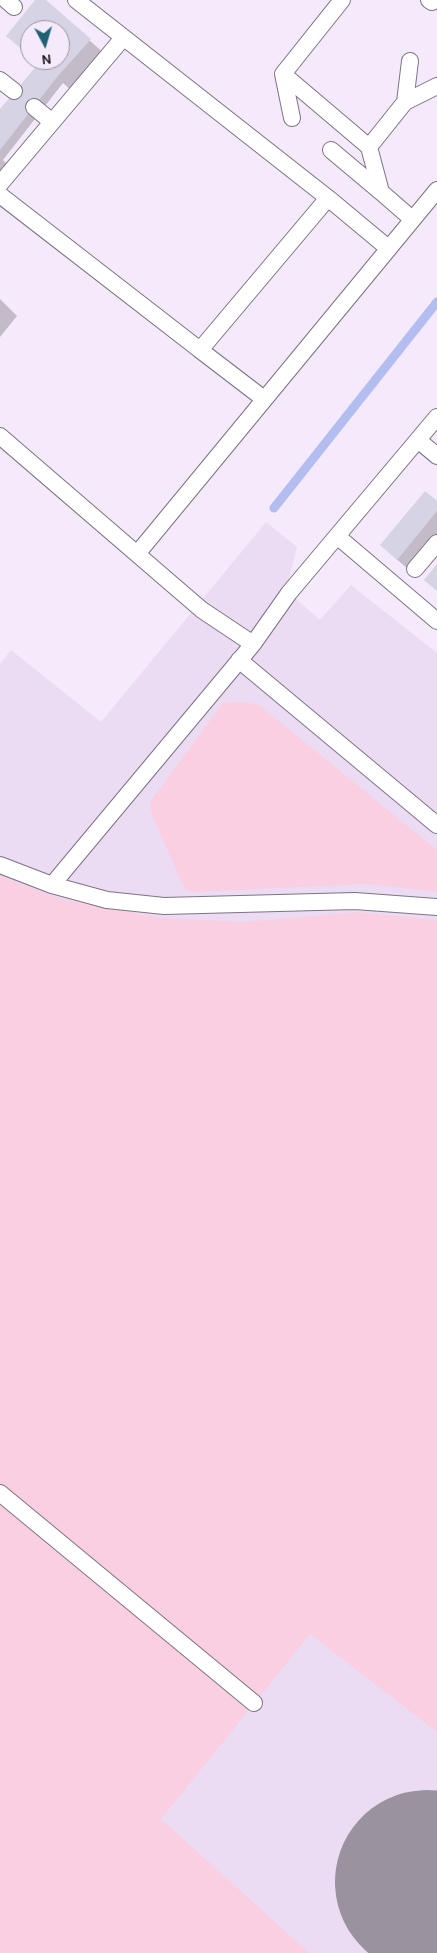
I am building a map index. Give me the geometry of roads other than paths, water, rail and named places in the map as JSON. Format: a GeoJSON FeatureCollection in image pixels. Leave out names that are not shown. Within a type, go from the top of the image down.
{"type":"FeatureCollection","features":[{"type":"Feature","properties":{"kind":"lane"},"geometry":{"type":"LineString","coordinates":[[76,0],[328,198],[388,248]]}},
{"type":"Feature","properties":{"kind":"lane"},"geometry":{"type":"LineString","coordinates":[[283,74],[342,0]]}},
{"type":"Feature","properties":{"kind":"lane"},"geometry":{"type":"LineString","coordinates":[[0,184],[123,38]]}},
{"type":"Feature","properties":{"kind":"lane"},"geometry":{"type":"LineString","coordinates":[[405,102],[410,61]]}},
{"type":"Feature","properties":{"kind":"lane"},"geometry":{"type":"LineString","coordinates":[[283,74],[292,118]]}},
{"type":"Feature","properties":{"kind":"lane"},"geometry":{"type":"LineString","coordinates":[[283,74],[369,147],[381,192]]}},
{"type":"Feature","properties":{"kind":"lane"},"geometry":{"type":"LineString","coordinates":[[0,80],[14,91]]}},
{"type":"Feature","properties":{"kind":"lane"},"geometry":{"type":"LineString","coordinates":[[369,147],[405,102],[437,86]]}},
{"type":"Feature","properties":{"kind":"lane"},"geometry":{"type":"LineString","coordinates":[[34,108],[52,122]]}},
{"type":"Feature","properties":{"kind":"lane"},"geometry":{"type":"LineString","coordinates":[[331,150],[412,219]]}},
{"type":"Feature","properties":{"kind":"lane"},"geometry":{"type":"LineString","coordinates":[[137,554],[437,190]]}},
{"type":"Feature","properties":{"kind":"lane"},"geometry":{"type":"LineString","coordinates":[[0,195],[264,399]]}},
{"type":"Feature","properties":{"kind":"lane"},"geometry":{"type":"LineString","coordinates":[[200,350],[328,198]]}},
{"type":"Feature","properties":{"kind":"lane"},"geometry":{"type":"LineString","coordinates":[[52,885],[253,644],[289,593],[437,417]]}},
{"type":"Feature","properties":{"kind":"lane"},"geometry":{"type":"LineString","coordinates":[[0,436],[202,610],[253,644]]}},
{"type":"Feature","properties":{"kind":"lane"},"geometry":{"type":"LineString","coordinates":[[418,440],[437,456]]}},
{"type":"Feature","properties":{"kind":"lane"},"geometry":{"type":"LineString","coordinates":[[337,536],[437,621]]}},
{"type":"Feature","properties":{"kind":"lane"},"geometry":{"type":"LineString","coordinates":[[415,569],[437,543]]}},
{"type":"Feature","properties":{"kind":"lane"},"geometry":{"type":"LineString","coordinates":[[239,660],[437,824]]}},
{"type":"Feature","properties":{"kind":"lane"},"geometry":{"type":"LineString","coordinates":[[0,865],[52,885],[107,900],[164,906],[354,901],[437,907]]}},
{"type":"Feature","properties":{"kind":"lane"},"geometry":{"type":"LineString","coordinates":[[0,1493],[254,1703]]}},
{"type":"Feature","properties":{"kind":"waterway"},"geometry":{"type":"LineString","coordinates":[[274,508],[437,302]]}}]}
